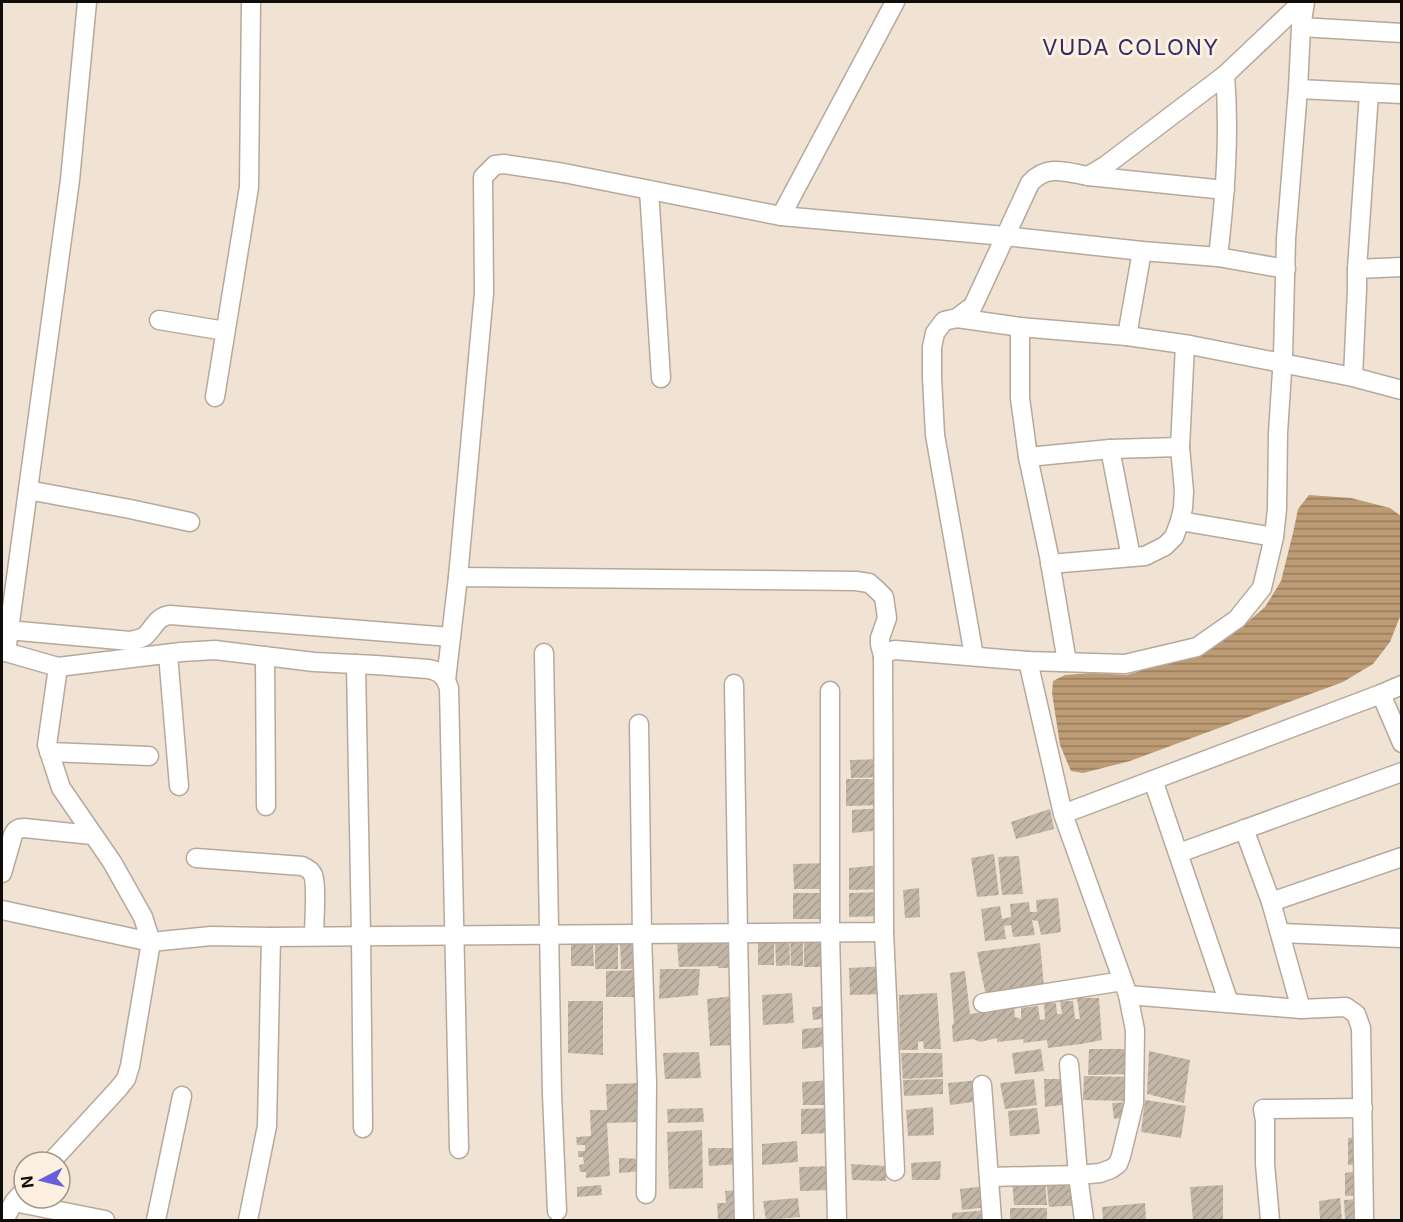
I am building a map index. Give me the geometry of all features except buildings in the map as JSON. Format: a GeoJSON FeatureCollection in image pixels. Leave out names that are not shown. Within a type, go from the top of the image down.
{"type":"FeatureCollection","features":[{"type":"Feature","properties":{"kind":"street"},"geometry":{"type":"LineString","coordinates":[[87,2],[70,180],[54,310],[4,652],[58,667],[215,650],[314,662],[435,670],[442,674],[449,688],[459,1149]]}},
{"type":"Feature","properties":{"kind":"street"},"geometry":{"type":"LineString","coordinates":[[214,397],[249,187],[251,2]]}},
{"type":"Feature","properties":{"kind":"street"},"geometry":{"type":"LineString","coordinates":[[781,216],[896,2]]}},
{"type":"Feature","properties":{"kind":"street"},"geometry":{"type":"LineString","coordinates":[[883,656],[895,650],[1028,662],[1125,664],[1197,647],[1237,620],[1262,588],[1274,537],[1277,509],[1286,239],[1303,2]]}},
{"type":"Feature","properties":{"kind":"street"},"geometry":{"type":"LineString","coordinates":[[1088,176],[1105,166],[1225,75],[1303,2]]}},
{"type":"Feature","properties":{"kind":"street"},"geometry":{"type":"LineString","coordinates":[[1301,27],[1401,33]]}},
{"type":"Feature","properties":{"kind":"street"},"geometry":{"type":"LineString","coordinates":[[1218,257],[1225,190],[1228,107],[1225,75]]}},
{"type":"Feature","properties":{"kind":"street"},"geometry":{"type":"LineString","coordinates":[[1298,89],[1401,94]]}},
{"type":"Feature","properties":{"kind":"street"},"geometry":{"type":"LineString","coordinates":[[1353,377],[1357,268],[1369,93]]}},
{"type":"Feature","properties":{"kind":"street"},"geometry":{"type":"LineString","coordinates":[[446,680],[458,577],[484,293],[483,177],[495,165],[504,164],[564,174],[781,216],[1218,257],[1286,269]]}},
{"type":"Feature","properties":{"kind":"street"},"geometry":{"type":"LineString","coordinates":[[957,318],[974,306],[1030,183],[1042,173],[1051,170],[1225,190]]}},
{"type":"Feature","properties":{"kind":"street"},"geometry":{"type":"LineString","coordinates":[[649,190],[661,378]]}},
{"type":"Feature","properties":{"kind":"street"},"geometry":{"type":"LineString","coordinates":[[1127,336],[1142,251]]}},
{"type":"Feature","properties":{"kind":"street"},"geometry":{"type":"LineString","coordinates":[[1357,268],[1401,267]]}},
{"type":"Feature","properties":{"kind":"street"},"geometry":{"type":"LineString","coordinates":[[974,657],[935,435],[932,347],[935,333],[944,321],[957,318],[1020,327],[1127,336],[1353,377],[1401,390]]}},
{"type":"Feature","properties":{"kind":"street"},"geometry":{"type":"LineString","coordinates":[[159,320],[225,331]]}},
{"type":"Feature","properties":{"kind":"street"},"geometry":{"type":"LineString","coordinates":[[1020,327],[1020,398],[1028,457],[1067,662]]}},
{"type":"Feature","properties":{"kind":"street"},"geometry":{"type":"LineString","coordinates":[[1050,564],[1144,556],[1166,546],[1174,537],[1180,522],[1184,491],[1180,447],[1185,345]]}},
{"type":"Feature","properties":{"kind":"street"},"geometry":{"type":"LineString","coordinates":[[1028,457],[1110,449],[1180,447]]}},
{"type":"Feature","properties":{"kind":"street"},"geometry":{"type":"LineString","coordinates":[[1110,449],[1131,557]]}},
{"type":"Feature","properties":{"kind":"street"},"geometry":{"type":"LineString","coordinates":[[28,490],[190,522]]}},
{"type":"Feature","properties":{"kind":"street"},"geometry":{"type":"LineString","coordinates":[[1180,522],[1274,537]]}},
{"type":"Feature","properties":{"kind":"street"},"geometry":{"type":"LineString","coordinates":[[458,577],[856,581],[869,583],[884,597],[887,618],[880,638],[883,656],[884,932],[895,1171]]}},
{"type":"Feature","properties":{"kind":"street"},"geometry":{"type":"LineString","coordinates":[[8,630],[130,641],[145,636],[158,620],[164,615],[170,615],[451,637]]}},
{"type":"Feature","properties":{"kind":"street"},"geometry":{"type":"LineString","coordinates":[[544,653],[552,1094],[557,1211]]}},
{"type":"Feature","properties":{"kind":"street"},"geometry":{"type":"LineString","coordinates":[[168,654],[178,786]]}},
{"type":"Feature","properties":{"kind":"street"},"geometry":{"type":"LineString","coordinates":[[265,656],[266,806]]}},
{"type":"Feature","properties":{"kind":"street"},"geometry":{"type":"LineString","coordinates":[[989,1177],[1078,1175],[1100,1173],[1111,1169],[1118,1164],[1121,1156],[1134,1103],[1135,1029],[1126,988],[1063,814],[1028,662]]}},
{"type":"Feature","properties":{"kind":"street"},"geometry":{"type":"LineString","coordinates":[[356,664],[363,1128]]}},
{"type":"Feature","properties":{"kind":"street"},"geometry":{"type":"LineString","coordinates":[[58,667],[47,745],[49,753],[61,788],[112,862],[143,917],[151,942],[126,1078],[62,1150]]}},
{"type":"Feature","properties":{"kind":"street"},"geometry":{"type":"LineString","coordinates":[[734,684],[744,1221]]}},
{"type":"Feature","properties":{"kind":"street"},"geometry":{"type":"LineString","coordinates":[[1063,814],[1401,685]]}},
{"type":"Feature","properties":{"kind":"street"},"geometry":{"type":"LineString","coordinates":[[830,691],[830,933],[837,1221]]}},
{"type":"Feature","properties":{"kind":"street"},"geometry":{"type":"LineString","coordinates":[[1381,694],[1401,743]]}},
{"type":"Feature","properties":{"kind":"street"},"geometry":{"type":"LineString","coordinates":[[639,724],[646,1194]]}},
{"type":"Feature","properties":{"kind":"street"},"geometry":{"type":"LineString","coordinates":[[49,753],[149,756]]}},
{"type":"Feature","properties":{"kind":"street"},"geometry":{"type":"LineString","coordinates":[[1179,853],[1401,772]]}},
{"type":"Feature","properties":{"kind":"street"},"geometry":{"type":"LineString","coordinates":[[1153,780],[1229,1003]]}},
{"type":"Feature","properties":{"kind":"street"},"geometry":{"type":"LineString","coordinates":[[2,873],[14,831],[24,828],[93,835]]}},
{"type":"Feature","properties":{"kind":"street"},"geometry":{"type":"LineString","coordinates":[[1244,829],[1271,902],[1301,1009]]}},
{"type":"Feature","properties":{"kind":"street"},"geometry":{"type":"LineString","coordinates":[[1271,902],[1401,857]]}},
{"type":"Feature","properties":{"kind":"street"},"geometry":{"type":"LineString","coordinates":[[196,858],[306,867],[311,871],[315,880],[314,936]]}},
{"type":"Feature","properties":{"kind":"street"},"geometry":{"type":"LineString","coordinates":[[2,910],[151,942],[211,936],[884,932]]}},
{"type":"Feature","properties":{"kind":"street"},"geometry":{"type":"LineString","coordinates":[[1280,933],[1401,938]]}},
{"type":"Feature","properties":{"kind":"street"},"geometry":{"type":"LineString","coordinates":[[248,1221],[267,1126],[271,937]]}},
{"type":"Feature","properties":{"kind":"street"},"geometry":{"type":"LineString","coordinates":[[983,1003],[1126,988],[1229,1003],[1301,1009],[1346,1006],[1356,1014],[1361,1028],[1364,1221]]}},
{"type":"Feature","properties":{"kind":"street"},"geometry":{"type":"LineString","coordinates":[[1069,1064],[1084,1221]]}},
{"type":"Feature","properties":{"kind":"street"},"geometry":{"type":"LineString","coordinates":[[982,1085],[992,1221]]}},
{"type":"Feature","properties":{"kind":"street"},"geometry":{"type":"LineString","coordinates":[[156,1221],[182,1096]]}},
{"type":"Feature","properties":{"kind":"street"},"geometry":{"type":"LineString","coordinates":[[1270,1221],[1263,1109],[1363,1108]]}},
{"type":"Feature","properties":{"kind":"street"},"geometry":{"type":"LineString","coordinates":[[4,1221],[12,1208]]}},
{"type":"Feature","properties":{"kind":"street"},"geometry":{"type":"LineString","coordinates":[[52,1210],[69,1217],[105,1221]]}},
{"type":"Feature","properties":{"kind":"shaded area"},"geometry":{"type":"Polygon","coordinates":[[[1309,495],[1351,498],[1390,508],[1401,516],[1402,612],[1390,642],[1373,664],[1343,682],[1130,761],[1083,773],[1071,771],[1060,745],[1052,693],[1053,681],[1065,675],[1091,673],[1127,675],[1201,652],[1236,632],[1265,607],[1281,581],[1298,509],[1309,495]]]}},
{"type":"Feature","properties":{"kind":"district","name":"VUDA COLONY"},"geometry":{"type":"Point","coordinates":[1131,47]}}]}
